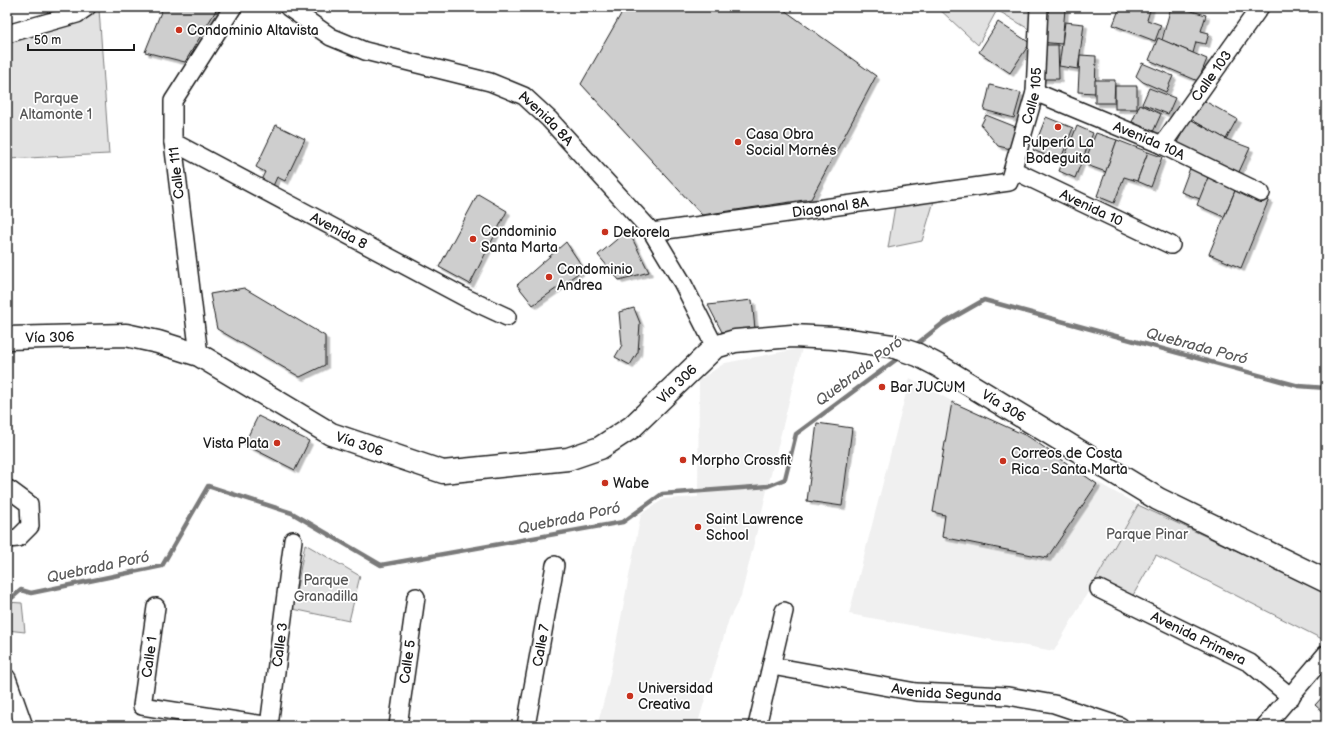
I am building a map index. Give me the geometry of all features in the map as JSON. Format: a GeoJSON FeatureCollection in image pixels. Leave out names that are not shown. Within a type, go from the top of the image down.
{"type":"FeatureCollection","features":[{"type":"Feature","properties":{"kind":"street"},"geometry":{"type":"LineString","coordinates":[[7,34],[77,14],[87,7]]}},
{"type":"Feature","properties":{"kind":"street","name":"Calle 111"},"geometry":{"type":"LineString","coordinates":[[199,355],[173,142],[173,101],[233,7]]}},
{"type":"Feature","properties":{"kind":"street","name":"Avenida 8A"},"geometry":{"type":"LineString","coordinates":[[288,7],[331,37],[365,51],[490,82],[524,96],[549,119],[652,232],[682,282],[715,346]]}},
{"type":"Feature","properties":{"kind":"street","name":"Calle 105"},"geometry":{"type":"LineString","coordinates":[[1011,176],[1035,92],[1039,7]]}},
{"type":"Feature","properties":{"kind":"street","name":"Calle 103"},"geometry":{"type":"LineString","coordinates":[[1162,145],[1260,7]]}},
{"type":"Feature","properties":{"kind":"street","name":"Avenida 10A"},"geometry":{"type":"LineString","coordinates":[[1035,92],[1162,145],[1261,193]]}},
{"type":"Feature","properties":{"kind":"street","name":"Avenida 8"},"geometry":{"type":"LineString","coordinates":[[173,142],[466,298],[507,317]]}},
{"type":"Feature","properties":{"kind":"street","name":"Diagonal 8A"},"geometry":{"type":"LineString","coordinates":[[652,232],[1011,176]]}},
{"type":"Feature","properties":{"kind":"street","name":"Avenida 10"},"geometry":{"type":"LineString","coordinates":[[1011,176],[1171,245]]}},
{"type":"Feature","properties":{"kind":"street","name":"Vía 306"},"geometry":{"type":"LineString","coordinates":[[7,338],[126,335],[158,342],[199,355],[331,434],[442,472],[568,459],[600,448],[632,427],[715,346],[735,341],[792,336],[834,338],[892,346],[918,355],[939,366],[1032,421],[1116,475],[1158,499],[1326,581]]}},
{"type":"Feature","properties":{"kind":"street"},"geometry":{"type":"LineString","coordinates":[[7,492],[10,490],[29,504],[30,526],[18,538],[7,539]]}},
{"type":"Feature","properties":{"kind":"street","name":"Calle 3"},"geometry":{"type":"LineString","coordinates":[[270,726],[293,540]]}},
{"type":"Feature","properties":{"kind":"street","name":"Calle 7"},"geometry":{"type":"LineString","coordinates":[[526,726],[555,565]]}},
{"type":"Feature","properties":{"kind":"street","name":"Avenida Primera"},"geometry":{"type":"LineString","coordinates":[[1099,589],[1250,663],[1291,697]]}},
{"type":"Feature","properties":{"kind":"street","name":"Calle 5"},"geometry":{"type":"LineString","coordinates":[[398,726],[416,597]]}},
{"type":"Feature","properties":{"kind":"street","name":"Calle 1"},"geometry":{"type":"LineString","coordinates":[[156,607],[142,706],[270,726]]}},
{"type":"Feature","properties":{"kind":"street"},"geometry":{"type":"LineString","coordinates":[[757,726],[784,612]]}},
{"type":"Feature","properties":{"kind":"street"},"geometry":{"type":"LineString","coordinates":[[1266,726],[1326,654]]}},
{"type":"Feature","properties":{"kind":"street","name":"Avenida Segunda"},"geometry":{"type":"LineString","coordinates":[[772,666],[916,692],[1008,696],[1054,704],[1120,726]]}},
{"type":"Feature","properties":{"kind":"street"},"geometry":{"type":"LineString","coordinates":[[7,678],[24,726]]}},
{"type":"Feature","properties":{"kind":"shaded area","name":"Saint Lawrence School"},"geometry":{"type":"Polygon","coordinates":[[[802,348],[741,596],[729,619],[697,726],[597,726],[608,685],[641,514],[664,499],[698,497],[699,380],[725,363],[802,348]]]}},
{"type":"Feature","properties":{"kind":"shaded area"},"geometry":{"type":"Polygon","coordinates":[[[910,378],[1138,505],[1054,651],[849,614],[910,378]]]}},
{"type":"Feature","properties":{"kind":"green space"},"geometry":{"type":"Polygon","coordinates":[[[937,7],[1034,7],[1032,31],[997,10],[978,45],[937,7]]]}},
{"type":"Feature","properties":{"kind":"green space","name":"Parque Altamonte 1"},"geometry":{"type":"Polygon","coordinates":[[[99,9],[109,154],[7,159],[7,37],[99,9]]]}},
{"type":"Feature","properties":{"kind":"green space"},"geometry":{"type":"Polygon","coordinates":[[[934,201],[922,241],[888,248],[895,206],[934,201]]]}},
{"type":"Feature","properties":{"kind":"green space","name":"Parque Pinar"},"geometry":{"type":"Polygon","coordinates":[[[1138,505],[1326,592],[1326,634],[1322,639],[1156,555],[1132,597],[1095,581],[1138,505]]]}},
{"type":"Feature","properties":{"kind":"green space","name":"Parque Granadilla"},"geometry":{"type":"Polygon","coordinates":[[[305,544],[360,576],[349,621],[293,609],[305,544]]]}},
{"type":"Feature","properties":{"kind":"green space"},"geometry":{"type":"Polygon","coordinates":[[[7,602],[22,603],[25,632],[7,630],[7,602]]]}},
{"type":"Feature","properties":{"kind":"building","name":"Condominio Altavista"},"geometry":{"type":"Polygon","coordinates":[[[163,7],[218,7],[185,62],[145,52],[163,7]]]}},
{"type":"Feature","properties":{"kind":"building","name":"Casa Obra Social Mornés"},"geometry":{"type":"Polygon","coordinates":[[[625,7],[780,7],[876,76],[811,199],[702,215],[581,84],[625,7]]]}},
{"type":"Feature","properties":{"kind":"building"},"geometry":{"type":"Polygon","coordinates":[[[1043,7],[1065,9],[1062,44],[1039,42],[1043,7]]]}},
{"type":"Feature","properties":{"kind":"building"},"geometry":{"type":"Polygon","coordinates":[[[1120,7],[1151,7],[1147,20],[1161,25],[1155,41],[1113,25],[1120,7]]]}},
{"type":"Feature","properties":{"kind":"building"},"geometry":{"type":"Polygon","coordinates":[[[1171,7],[1177,7],[1206,15],[1201,31],[1209,33],[1206,44],[1196,42],[1193,53],[1162,40],[1171,7]]]}},
{"type":"Feature","properties":{"kind":"building"},"geometry":{"type":"Polygon","coordinates":[[[998,22],[1030,43],[1010,73],[979,52],[998,22]]]}},
{"type":"Feature","properties":{"kind":"building"},"geometry":{"type":"Polygon","coordinates":[[[1065,22],[1084,24],[1078,69],[1059,66],[1065,22]]]}},
{"type":"Feature","properties":{"kind":"building"},"geometry":{"type":"Polygon","coordinates":[[[1158,38],[1207,59],[1198,81],[1149,60],[1158,38]]]}},
{"type":"Feature","properties":{"kind":"building"},"geometry":{"type":"Polygon","coordinates":[[[1040,45],[1058,45],[1059,79],[1041,79],[1040,45]]]}},
{"type":"Feature","properties":{"kind":"building"},"geometry":{"type":"Polygon","coordinates":[[[1080,55],[1096,56],[1095,93],[1078,92],[1080,55]]]}},
{"type":"Feature","properties":{"kind":"building"},"geometry":{"type":"Polygon","coordinates":[[[1142,63],[1173,76],[1166,92],[1143,82],[1136,76],[1142,63]]]}},
{"type":"Feature","properties":{"kind":"building"},"geometry":{"type":"Polygon","coordinates":[[[1095,80],[1115,80],[1114,103],[1095,103],[1095,80]]]}},
{"type":"Feature","properties":{"kind":"building"},"geometry":{"type":"Polygon","coordinates":[[[990,85],[1021,93],[1014,118],[984,110],[990,85]]]}},
{"type":"Feature","properties":{"kind":"building"},"geometry":{"type":"Polygon","coordinates":[[[1115,86],[1137,86],[1137,109],[1115,109],[1115,86]]]}},
{"type":"Feature","properties":{"kind":"building"},"geometry":{"type":"Polygon","coordinates":[[[1149,88],[1175,98],[1168,114],[1142,104],[1149,88]]]}},
{"type":"Feature","properties":{"kind":"building"},"geometry":{"type":"Polygon","coordinates":[[[1201,99],[1237,119],[1226,139],[1190,119],[1201,99]]]}},
{"type":"Feature","properties":{"kind":"building"},"geometry":{"type":"Polygon","coordinates":[[[1140,104],[1161,114],[1153,132],[1132,122],[1140,104]]]}},
{"type":"Feature","properties":{"kind":"building"},"geometry":{"type":"Polygon","coordinates":[[[986,115],[1021,129],[1015,150],[998,146],[981,125],[986,115]]]}},
{"type":"Feature","properties":{"kind":"building"},"geometry":{"type":"Polygon","coordinates":[[[1046,117],[1073,128],[1060,161],[1033,150],[1046,117]]]}},
{"type":"Feature","properties":{"kind":"building"},"geometry":{"type":"Polygon","coordinates":[[[1190,119],[1226,139],[1250,148],[1238,174],[1175,146],[1190,119]]]}},
{"type":"Feature","properties":{"kind":"building"},"geometry":{"type":"Polygon","coordinates":[[[276,125],[305,139],[285,181],[277,177],[273,186],[261,180],[265,172],[256,167],[276,125]]]}},
{"type":"Feature","properties":{"kind":"building"},"geometry":{"type":"Polygon","coordinates":[[[1077,126],[1093,133],[1075,178],[1059,171],[1077,126]]]}},
{"type":"Feature","properties":{"kind":"building"},"geometry":{"type":"Polygon","coordinates":[[[1096,133],[1117,140],[1106,172],[1084,164],[1096,133]]]}},
{"type":"Feature","properties":{"kind":"building"},"geometry":{"type":"Polygon","coordinates":[[[1117,140],[1148,152],[1137,181],[1124,177],[1114,203],[1097,196],[1117,140]]]}},
{"type":"Feature","properties":{"kind":"building"},"geometry":{"type":"Polygon","coordinates":[[[1148,152],[1162,157],[1151,187],[1137,181],[1148,152]]]}},
{"type":"Feature","properties":{"kind":"building"},"geometry":{"type":"Polygon","coordinates":[[[1190,168],[1209,175],[1200,199],[1181,192],[1190,168]]]}},
{"type":"Feature","properties":{"kind":"building"},"geometry":{"type":"Polygon","coordinates":[[[1209,175],[1237,186],[1224,217],[1197,205],[1209,175]]]}},
{"type":"Feature","properties":{"kind":"building"},"geometry":{"type":"Polygon","coordinates":[[[1237,186],[1269,199],[1241,268],[1209,254],[1237,186]]]}},
{"type":"Feature","properties":{"kind":"building","name":"Condominio Santa Marta"},"geometry":{"type":"Polygon","coordinates":[[[478,194],[507,211],[470,284],[439,267],[478,194]]]}},
{"type":"Feature","properties":{"kind":"building"},"geometry":{"type":"Polygon","coordinates":[[[628,230],[649,272],[619,280],[598,255],[628,230]]]}},
{"type":"Feature","properties":{"kind":"building","name":"Condominio Andrea"},"geometry":{"type":"Polygon","coordinates":[[[566,242],[584,269],[533,305],[517,285],[566,242]]]}},
{"type":"Feature","properties":{"kind":"building"},"geometry":{"type":"Polygon","coordinates":[[[244,288],[325,336],[325,365],[300,377],[217,329],[210,294],[244,288]]]}},
{"type":"Feature","properties":{"kind":"building"},"geometry":{"type":"Polygon","coordinates":[[[752,300],[755,329],[722,332],[708,305],[752,300]]]}},
{"type":"Feature","properties":{"kind":"building"},"geometry":{"type":"Polygon","coordinates":[[[634,308],[640,323],[639,338],[638,352],[630,365],[615,357],[622,345],[619,312],[634,308]]]}},
{"type":"Feature","properties":{"kind":"building","name":"Correos de Costa Rica - Santa Marta"},"geometry":{"type":"Polygon","coordinates":[[[952,402],[1029,437],[1097,484],[1047,558],[942,537],[945,515],[933,512],[952,402]]]}},
{"type":"Feature","properties":{"kind":"building","name":"Vista Plata"},"geometry":{"type":"Polygon","coordinates":[[[258,416],[309,441],[295,470],[244,444],[258,416]]]}},
{"type":"Feature","properties":{"kind":"building"},"geometry":{"type":"Polygon","coordinates":[[[817,423],[852,428],[842,506],[807,501],[817,423]]]}},
{"type":"Feature","properties":{"kind":"building"},"geometry":{"type":"Polygon","coordinates":[[[1326,693],[1326,715],[1315,705],[1326,693]]]}},
{"type":"Feature","properties":{"kind":"waterway","name":"Quebrada Poró"},"geometry":{"type":"LineString","coordinates":[[913,347],[942,324],[984,300],[1299,386],[1326,388]]}},
{"type":"Feature","properties":{"kind":"waterway","name":"Quebrada Poró"},"geometry":{"type":"LineString","coordinates":[[7,602],[21,590],[31,593],[162,566],[208,486],[292,513],[381,565],[623,522],[662,494],[768,486],[785,479],[796,434],[901,356]]}},
{"type":"Feature","properties":{"kind":"place","name":"Condominio Altavista"},"geometry":{"type":"Point","coordinates":[179,30]}},
{"type":"Feature","properties":{"kind":"place","name":"Pulpería La Bodeguita"},"geometry":{"type":"Point","coordinates":[1058,127]}},
{"type":"Feature","properties":{"kind":"place","name":"Casa Obra Social Mornés"},"geometry":{"type":"Point","coordinates":[738,142]}},
{"type":"Feature","properties":{"kind":"place","name":"Dekorela"},"geometry":{"type":"Point","coordinates":[605,232]}},
{"type":"Feature","properties":{"kind":"place","name":"Condominio Santa Marta"},"geometry":{"type":"Point","coordinates":[473,239]}},
{"type":"Feature","properties":{"kind":"place","name":"Condominio Andrea"},"geometry":{"type":"Point","coordinates":[549,277]}},
{"type":"Feature","properties":{"kind":"place","name":"Bar JUCUM"},"geometry":{"type":"Point","coordinates":[882,387]}},
{"type":"Feature","properties":{"kind":"place","name":"Vista Plata"},"geometry":{"type":"Point","coordinates":[277,443]}},
{"type":"Feature","properties":{"kind":"place","name":"Morpho Crossfit"},"geometry":{"type":"Point","coordinates":[683,460]}},
{"type":"Feature","properties":{"kind":"place","name":"Correos de Costa Rica - Santa Marta"},"geometry":{"type":"Point","coordinates":[1003,461]}},
{"type":"Feature","properties":{"kind":"place","name":"Wabe"},"geometry":{"type":"Point","coordinates":[605,483]}},
{"type":"Feature","properties":{"kind":"place","name":"Saint Lawrence School"},"geometry":{"type":"Point","coordinates":[698,527]}},
{"type":"Feature","properties":{"kind":"place","name":"Universidad Creativa"},"geometry":{"type":"Point","coordinates":[630,696]}}]}
